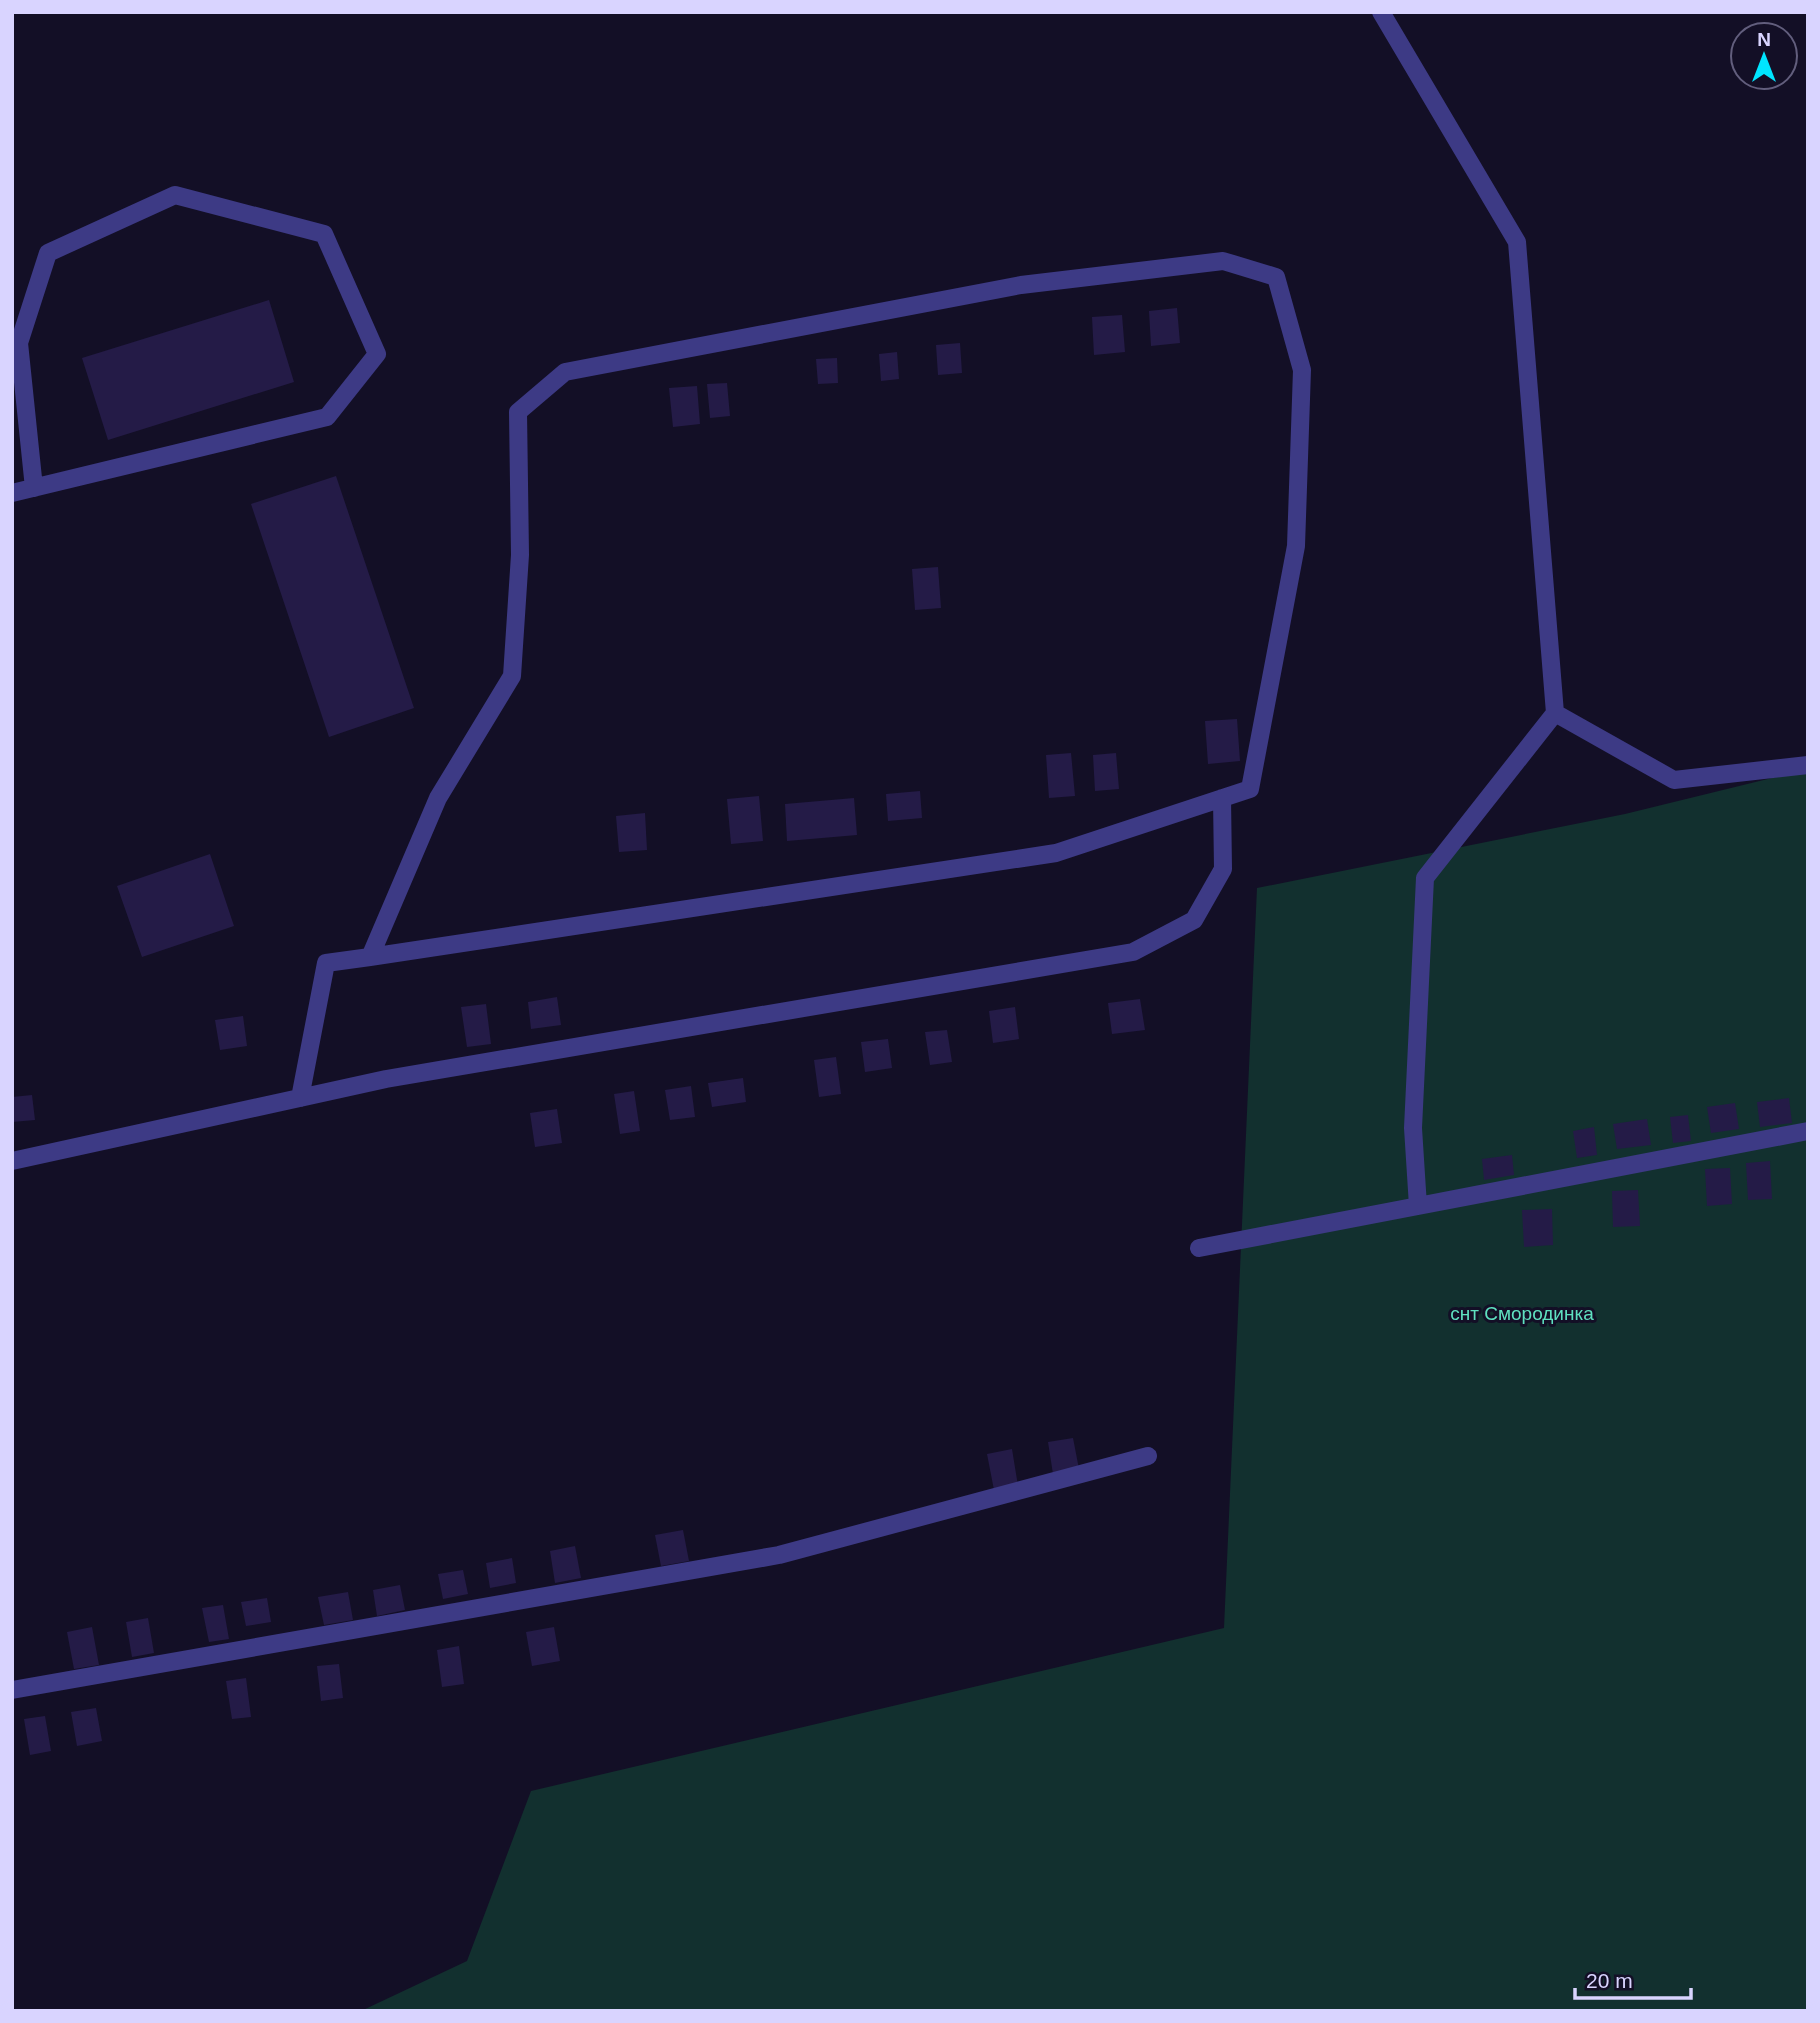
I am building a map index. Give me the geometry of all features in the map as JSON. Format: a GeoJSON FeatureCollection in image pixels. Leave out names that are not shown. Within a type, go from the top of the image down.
{"type":"FeatureCollection","features":[{"type":"Feature","properties":{"kind":"street"},"geometry":{"type":"LineString","coordinates":[[1381,12],[1517,242],[1555,713],[1425,878],[1413,1128],[1418,1206]]}},
{"type":"Feature","properties":{"kind":"street"},"geometry":{"type":"LineString","coordinates":[[12,493],[34,488],[327,417],[377,354],[324,234],[175,195],[48,253],[16,338],[34,488]]}},
{"type":"Feature","properties":{"kind":"street"},"geometry":{"type":"LineString","coordinates":[[300,1098],[326,963],[370,957],[1056,853],[1250,789],[1296,545],[1303,370],[1276,277],[1223,261],[1021,285],[565,372],[518,412],[520,555],[512,676],[438,798],[370,957]]}},
{"type":"Feature","properties":{"kind":"street"},"geometry":{"type":"LineString","coordinates":[[1555,713],[1674,780],[1808,765]]}},
{"type":"Feature","properties":{"kind":"street"},"geometry":{"type":"LineString","coordinates":[[12,1161],[386,1079],[1133,952],[1194,920],[1200,910],[1223,869],[1222,798]]}},
{"type":"Feature","properties":{"kind":"street"},"geometry":{"type":"LineString","coordinates":[[1199,1248],[1808,1131]]}},
{"type":"Feature","properties":{"kind":"street"},"geometry":{"type":"LineString","coordinates":[[12,1690],[779,1555],[1148,1457]]}},
{"type":"Feature","properties":{"kind":"green space","name":"снт Смородинка"},"geometry":{"type":"Polygon","coordinates":[[[1808,769],[1808,2011],[361,2011],[467,1961],[531,1791],[1224,1628],[1257,888],[1625,814],[1808,769]]]}},
{"type":"Feature","properties":{"kind":"building"},"geometry":{"type":"Polygon","coordinates":[[[269,300],[294,382],[108,440],[82,358],[269,300]]]}},
{"type":"Feature","properties":{"kind":"building"},"geometry":{"type":"Polygon","coordinates":[[[1177,308],[1180,343],[1151,346],[1149,311],[1177,308]]]}},
{"type":"Feature","properties":{"kind":"building"},"geometry":{"type":"Polygon","coordinates":[[[1122,315],[1125,352],[1094,355],[1092,317],[1122,315]]]}},
{"type":"Feature","properties":{"kind":"building"},"geometry":{"type":"Polygon","coordinates":[[[960,343],[962,373],[938,375],[936,345],[960,343]]]}},
{"type":"Feature","properties":{"kind":"building"},"geometry":{"type":"Polygon","coordinates":[[[897,352],[899,379],[881,381],[879,354],[897,352]]]}},
{"type":"Feature","properties":{"kind":"building"},"geometry":{"type":"Polygon","coordinates":[[[837,358],[838,383],[818,384],[816,359],[837,358]]]}},
{"type":"Feature","properties":{"kind":"building"},"geometry":{"type":"Polygon","coordinates":[[[727,383],[730,416],[710,418],[707,384],[727,383]]]}},
{"type":"Feature","properties":{"kind":"building"},"geometry":{"type":"Polygon","coordinates":[[[697,386],[700,424],[673,427],[669,388],[697,386]]]}},
{"type":"Feature","properties":{"kind":"building"},"geometry":{"type":"Polygon","coordinates":[[[336,476],[414,708],[329,737],[251,504],[336,476]]]}},
{"type":"Feature","properties":{"kind":"building"},"geometry":{"type":"Polygon","coordinates":[[[938,567],[941,608],[915,610],[912,569],[938,567]]]}},
{"type":"Feature","properties":{"kind":"building"},"geometry":{"type":"Polygon","coordinates":[[[1237,719],[1240,761],[1208,764],[1205,721],[1237,719]]]}},
{"type":"Feature","properties":{"kind":"building"},"geometry":{"type":"Polygon","coordinates":[[[1071,753],[1075,796],[1049,798],[1046,755],[1071,753]]]}},
{"type":"Feature","properties":{"kind":"building"},"geometry":{"type":"Polygon","coordinates":[[[1116,753],[1119,789],[1095,791],[1093,755],[1116,753]]]}},
{"type":"Feature","properties":{"kind":"building"},"geometry":{"type":"Polygon","coordinates":[[[920,791],[922,818],[888,821],[886,794],[920,791]]]}},
{"type":"Feature","properties":{"kind":"building"},"geometry":{"type":"Polygon","coordinates":[[[759,796],[763,841],[731,844],[727,799],[759,796]]]}},
{"type":"Feature","properties":{"kind":"building"},"geometry":{"type":"Polygon","coordinates":[[[854,798],[857,835],[787,841],[785,804],[854,798]]]}},
{"type":"Feature","properties":{"kind":"building"},"geometry":{"type":"Polygon","coordinates":[[[645,813],[647,850],[619,852],[616,816],[645,813]]]}},
{"type":"Feature","properties":{"kind":"building"},"geometry":{"type":"Polygon","coordinates":[[[210,854],[234,926],[142,957],[117,886],[210,854]]]}},
{"type":"Feature","properties":{"kind":"building"},"geometry":{"type":"Polygon","coordinates":[[[557,997],[561,1025],[531,1029],[528,1002],[557,997]]]}},
{"type":"Feature","properties":{"kind":"building"},"geometry":{"type":"Polygon","coordinates":[[[1140,999],[1145,1030],[1112,1034],[1108,1003],[1140,999]]]}},
{"type":"Feature","properties":{"kind":"building"},"geometry":{"type":"Polygon","coordinates":[[[486,1004],[491,1044],[467,1047],[461,1007],[486,1004]]]}},
{"type":"Feature","properties":{"kind":"building"},"geometry":{"type":"Polygon","coordinates":[[[1015,1007],[1019,1039],[993,1043],[989,1011],[1015,1007]]]}},
{"type":"Feature","properties":{"kind":"building"},"geometry":{"type":"Polygon","coordinates":[[[243,1016],[247,1046],[220,1050],[215,1020],[243,1016]]]}},
{"type":"Feature","properties":{"kind":"building"},"geometry":{"type":"Polygon","coordinates":[[[947,1030],[952,1062],[930,1065],[925,1032],[947,1030]]]}},
{"type":"Feature","properties":{"kind":"building"},"geometry":{"type":"Polygon","coordinates":[[[888,1039],[892,1068],[865,1072],[861,1042],[888,1039]]]}},
{"type":"Feature","properties":{"kind":"building"},"geometry":{"type":"Polygon","coordinates":[[[836,1057],[841,1094],[819,1097],[814,1060],[836,1057]]]}},
{"type":"Feature","properties":{"kind":"building"},"geometry":{"type":"Polygon","coordinates":[[[743,1078],[746,1102],[712,1107],[708,1083],[743,1078]]]}},
{"type":"Feature","properties":{"kind":"building"},"geometry":{"type":"Polygon","coordinates":[[[691,1086],[695,1117],[670,1120],[665,1090],[691,1086]]]}},
{"type":"Feature","properties":{"kind":"building"},"geometry":{"type":"Polygon","coordinates":[[[634,1091],[640,1131],[620,1134],[614,1094],[634,1091]]]}},
{"type":"Feature","properties":{"kind":"building"},"geometry":{"type":"Polygon","coordinates":[[[32,1095],[35,1120],[12,1122],[12,1097],[32,1095]]]}},
{"type":"Feature","properties":{"kind":"building"},"geometry":{"type":"Polygon","coordinates":[[[1789,1098],[1792,1123],[1760,1127],[1757,1102],[1789,1098]]]}},
{"type":"Feature","properties":{"kind":"building"},"geometry":{"type":"Polygon","coordinates":[[[1735,1103],[1739,1129],[1711,1133],[1707,1107],[1735,1103]]]}},
{"type":"Feature","properties":{"kind":"building"},"geometry":{"type":"Polygon","coordinates":[[[557,1109],[562,1143],[535,1147],[530,1113],[557,1109]]]}},
{"type":"Feature","properties":{"kind":"building"},"geometry":{"type":"Polygon","coordinates":[[[1688,1115],[1691,1141],[1673,1143],[1670,1117],[1688,1115]]]}},
{"type":"Feature","properties":{"kind":"building"},"geometry":{"type":"Polygon","coordinates":[[[1647,1119],[1651,1145],[1617,1149],[1613,1124],[1647,1119]]]}},
{"type":"Feature","properties":{"kind":"building"},"geometry":{"type":"Polygon","coordinates":[[[1594,1127],[1597,1155],[1577,1158],[1573,1131],[1594,1127]]]}},
{"type":"Feature","properties":{"kind":"building"},"geometry":{"type":"Polygon","coordinates":[[[1512,1155],[1514,1175],[1484,1180],[1482,1159],[1512,1155]]]}},
{"type":"Feature","properties":{"kind":"building"},"geometry":{"type":"Polygon","coordinates":[[[1770,1161],[1772,1199],[1748,1200],[1746,1163],[1770,1161]]]}},
{"type":"Feature","properties":{"kind":"building"},"geometry":{"type":"Polygon","coordinates":[[[1730,1168],[1732,1204],[1707,1206],[1705,1169],[1730,1168]]]}},
{"type":"Feature","properties":{"kind":"building"},"geometry":{"type":"Polygon","coordinates":[[[1638,1190],[1640,1226],[1613,1227],[1612,1191],[1638,1190]]]}},
{"type":"Feature","properties":{"kind":"building"},"geometry":{"type":"Polygon","coordinates":[[[1552,1209],[1553,1245],[1524,1247],[1522,1210],[1552,1209]]]}},
{"type":"Feature","properties":{"kind":"building"},"geometry":{"type":"Polygon","coordinates":[[[1073,1438],[1079,1469],[1053,1474],[1048,1442],[1073,1438]]]}},
{"type":"Feature","properties":{"kind":"building"},"geometry":{"type":"Polygon","coordinates":[[[1012,1449],[1018,1486],[994,1490],[987,1454],[1012,1449]]]}},
{"type":"Feature","properties":{"kind":"building"},"geometry":{"type":"Polygon","coordinates":[[[683,1530],[689,1561],[661,1566],[655,1535],[683,1530]]]}},
{"type":"Feature","properties":{"kind":"building"},"geometry":{"type":"Polygon","coordinates":[[[575,1546],[581,1578],[555,1583],[550,1551],[575,1546]]]}},
{"type":"Feature","properties":{"kind":"building"},"geometry":{"type":"Polygon","coordinates":[[[512,1558],[516,1583],[490,1588],[486,1563],[512,1558]]]}},
{"type":"Feature","properties":{"kind":"building"},"geometry":{"type":"Polygon","coordinates":[[[463,1570],[468,1594],[443,1599],[438,1574],[463,1570]]]}},
{"type":"Feature","properties":{"kind":"building"},"geometry":{"type":"Polygon","coordinates":[[[400,1585],[405,1610],[377,1616],[373,1590],[400,1585]]]}},
{"type":"Feature","properties":{"kind":"building"},"geometry":{"type":"Polygon","coordinates":[[[348,1592],[353,1620],[324,1625],[318,1597],[348,1592]]]}},
{"type":"Feature","properties":{"kind":"building"},"geometry":{"type":"Polygon","coordinates":[[[267,1598],[271,1622],[246,1626],[241,1602],[267,1598]]]}},
{"type":"Feature","properties":{"kind":"building"},"geometry":{"type":"Polygon","coordinates":[[[223,1605],[229,1639],[209,1642],[202,1608],[223,1605]]]}},
{"type":"Feature","properties":{"kind":"building"},"geometry":{"type":"Polygon","coordinates":[[[148,1618],[154,1653],[132,1657],[126,1622],[148,1618]]]}},
{"type":"Feature","properties":{"kind":"building"},"geometry":{"type":"Polygon","coordinates":[[[92,1627],[99,1665],[74,1669],[67,1632],[92,1627]]]}},
{"type":"Feature","properties":{"kind":"building"},"geometry":{"type":"Polygon","coordinates":[[[554,1627],[560,1661],[532,1666],[526,1632],[554,1627]]]}},
{"type":"Feature","properties":{"kind":"building"},"geometry":{"type":"Polygon","coordinates":[[[459,1646],[464,1684],[442,1687],[437,1650],[459,1646]]]}},
{"type":"Feature","properties":{"kind":"building"},"geometry":{"type":"Polygon","coordinates":[[[339,1664],[343,1698],[321,1701],[317,1666],[339,1664]]]}},
{"type":"Feature","properties":{"kind":"building"},"geometry":{"type":"Polygon","coordinates":[[[246,1678],[251,1717],[232,1719],[226,1681],[246,1678]]]}},
{"type":"Feature","properties":{"kind":"building"},"geometry":{"type":"Polygon","coordinates":[[[96,1708],[102,1741],[77,1746],[71,1712],[96,1708]]]}},
{"type":"Feature","properties":{"kind":"building"},"geometry":{"type":"Polygon","coordinates":[[[45,1716],[51,1751],[30,1755],[24,1719],[45,1716]]]}}]}
